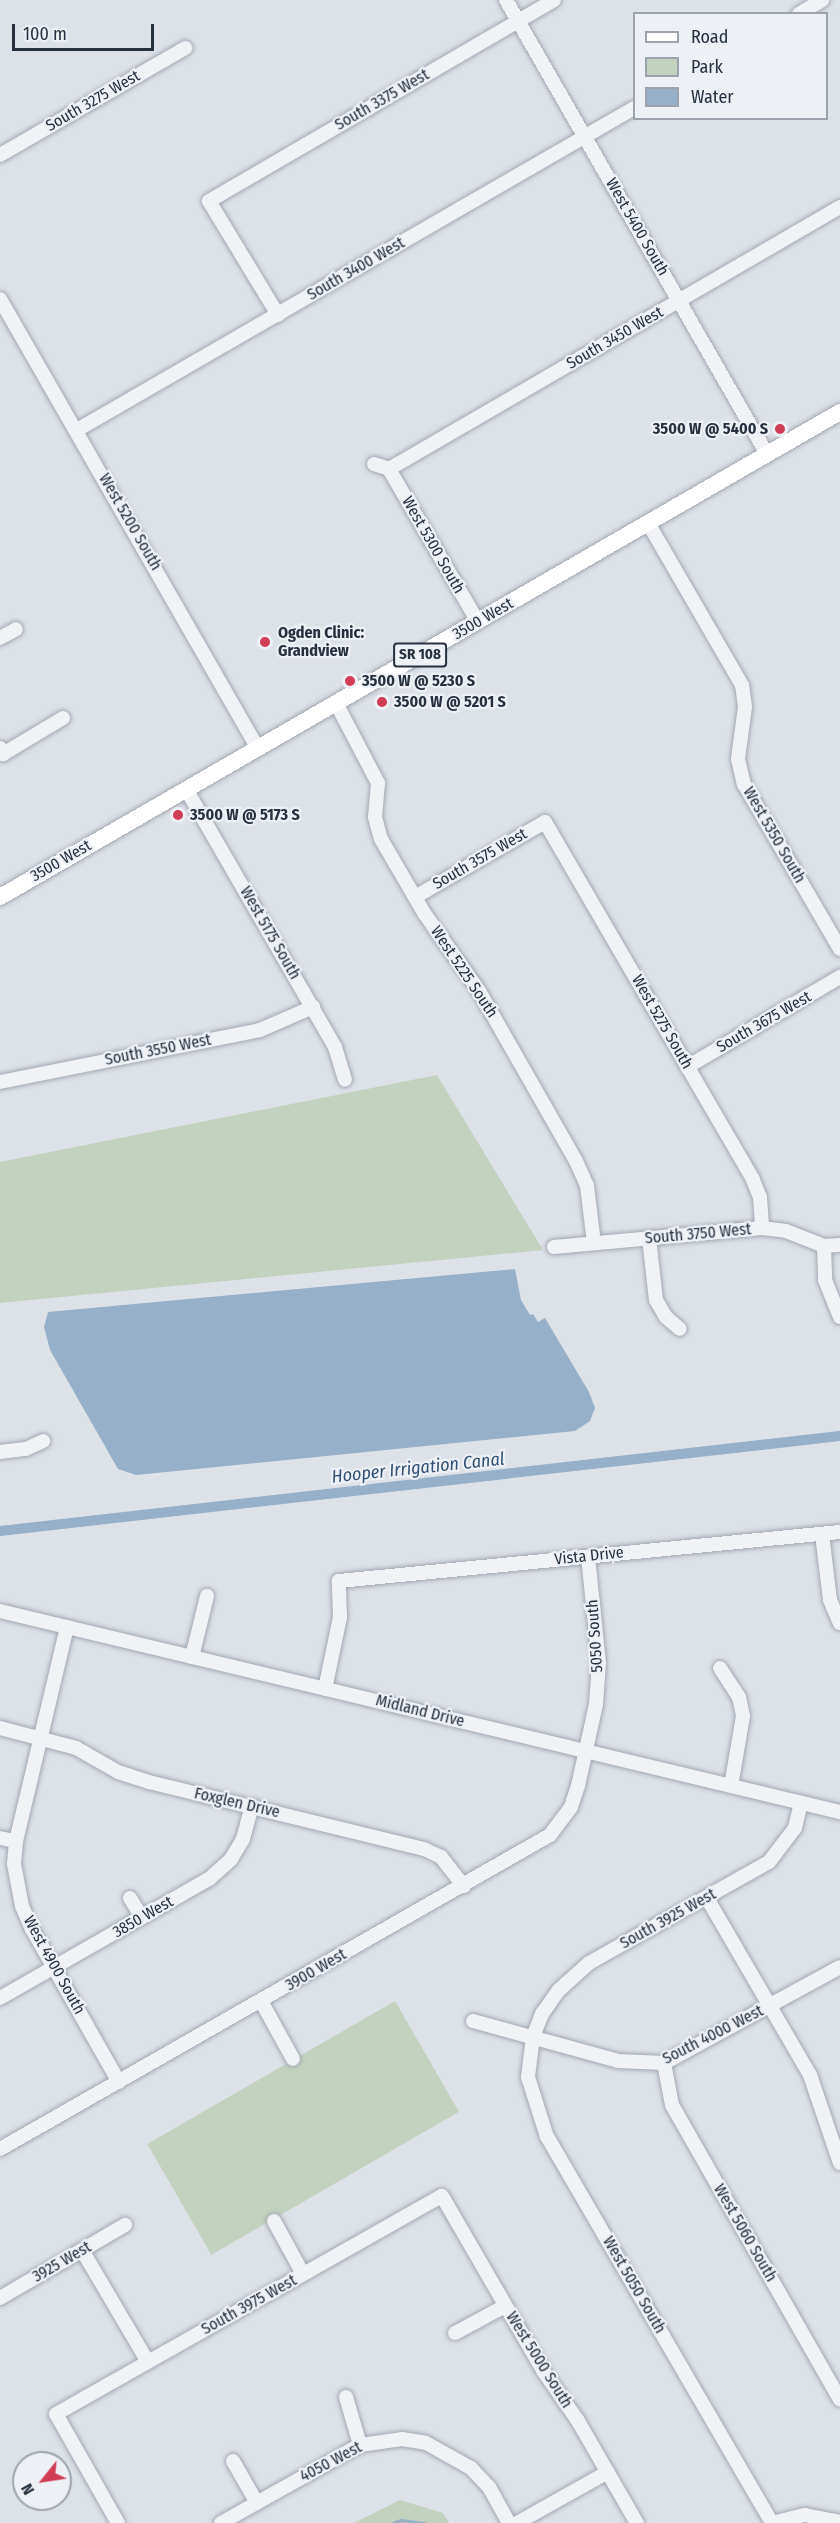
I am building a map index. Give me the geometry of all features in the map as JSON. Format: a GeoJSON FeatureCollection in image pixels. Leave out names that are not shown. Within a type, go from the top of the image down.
{"type":"FeatureCollection","features":[{"type":"Feature","properties":{"kind":"main road","name":"3500 West"},"geometry":{"type":"LineString","coordinates":[[0,897],[840,412]]}},
{"type":"Feature","properties":{"kind":"street","name":"West 5400 South"},"geometry":{"type":"LineString","coordinates":[[506,0],[767,454]]}},
{"type":"Feature","properties":{"kind":"street","name":"South 3375 West"},"geometry":{"type":"LineString","coordinates":[[278,315],[209,201],[554,0]]}},
{"type":"Feature","properties":{"kind":"street"},"geometry":{"type":"LineString","coordinates":[[802,12],[822,0]]}},
{"type":"Feature","properties":{"kind":"street","name":"South 3275 West"},"geometry":{"type":"LineString","coordinates":[[0,155],[185,48]]}},
{"type":"Feature","properties":{"kind":"street","name":"South 3400 West"},"geometry":{"type":"LineString","coordinates":[[77,430],[633,109]]}},
{"type":"Feature","properties":{"kind":"street","name":"South 3450 West"},"geometry":{"type":"LineString","coordinates":[[389,469],[840,207]]}},
{"type":"Feature","properties":{"kind":"street","name":"West 5200 South"},"geometry":{"type":"LineString","coordinates":[[0,299],[257,747]]}},
{"type":"Feature","properties":{"kind":"street"},"geometry":{"type":"LineString","coordinates":[[374,464],[389,469]]}},
{"type":"Feature","properties":{"kind":"street","name":"West 5300 South"},"geometry":{"type":"LineString","coordinates":[[389,469],[478,622]]}},
{"type":"Feature","properties":{"kind":"street","name":"West 5350 South"},"geometry":{"type":"LineString","coordinates":[[648,523],[742,685],[745,707],[738,759],[744,784],[840,949]]}},
{"type":"Feature","properties":{"kind":"street"},"geometry":{"type":"LineString","coordinates":[[0,639],[16,629]]}},
{"type":"Feature","properties":{"kind":"street","name":"West 5225 South"},"geometry":{"type":"LineString","coordinates":[[336,703],[378,783],[375,817],[381,839],[415,897],[479,991],[576,1161],[587,1186],[594,1243]]}},
{"type":"Feature","properties":{"kind":"street"},"geometry":{"type":"LineString","coordinates":[[2,751],[63,718]]}},
{"type":"Feature","properties":{"kind":"street","name":"West 5175 South"},"geometry":{"type":"LineString","coordinates":[[186,789],[335,1047],[345,1079]]}},
{"type":"Feature","properties":{"kind":"street","name":"South 3575 West"},"geometry":{"type":"LineString","coordinates":[[415,897],[545,822]]}},
{"type":"Feature","properties":{"kind":"street","name":"West 5275 South"},"geometry":{"type":"LineString","coordinates":[[545,822],[753,1180],[760,1197],[762,1228]]}},
{"type":"Feature","properties":{"kind":"street","name":"South 3675 West"},"geometry":{"type":"LineString","coordinates":[[687,1067],[840,977]]}},
{"type":"Feature","properties":{"kind":"street","name":"South 3550 West"},"geometry":{"type":"LineString","coordinates":[[0,1082],[260,1030],[313,1007]]}},
{"type":"Feature","properties":{"kind":"street","name":"South 3750 West"},"geometry":{"type":"LineString","coordinates":[[554,1247],[762,1228],[786,1231],[824,1246],[840,1245]]}},
{"type":"Feature","properties":{"kind":"street"},"geometry":{"type":"LineString","coordinates":[[648,1238],[656,1300],[666,1317],[680,1329]]}},
{"type":"Feature","properties":{"kind":"street"},"geometry":{"type":"LineString","coordinates":[[824,1246],[825,1280],[830,1300],[840,1317]]}},
{"type":"Feature","properties":{"kind":"street"},"geometry":{"type":"LineString","coordinates":[[0,1452],[26,1449],[43,1441]]}},
{"type":"Feature","properties":{"kind":"street","name":"Vista Drive"},"geometry":{"type":"LineString","coordinates":[[325,1689],[340,1617],[339,1581],[840,1532]]}},
{"type":"Feature","properties":{"kind":"street"},"geometry":{"type":"LineString","coordinates":[[822,1533],[830,1599],[840,1623]]}},
{"type":"Feature","properties":{"kind":"street","name":"5050 South"},"geometry":{"type":"LineString","coordinates":[[585,1751],[596,1704],[599,1663],[588,1557]]}},
{"type":"Feature","properties":{"kind":"street"},"geometry":{"type":"LineString","coordinates":[[192,1656],[207,1596]]}},
{"type":"Feature","properties":{"kind":"street","name":"Midland Drive"},"geometry":{"type":"LineString","coordinates":[[0,1611],[840,1812]]}},
{"type":"Feature","properties":{"kind":"street","name":"West 4900 South"},"geometry":{"type":"LineString","coordinates":[[67,1627],[16,1841],[14,1864],[22,1906],[54,1968],[119,2082]]}},
{"type":"Feature","properties":{"kind":"street"},"geometry":{"type":"LineString","coordinates":[[720,1668],[739,1697],[743,1716],[730,1786]]}},
{"type":"Feature","properties":{"kind":"street","name":"Foxglen Drive"},"geometry":{"type":"LineString","coordinates":[[0,1728],[76,1748],[138,1779],[424,1849],[441,1857],[464,1886]]}},
{"type":"Feature","properties":{"kind":"street","name":"3900 West"},"geometry":{"type":"LineString","coordinates":[[0,2149],[531,1848],[561,1822],[578,1786],[585,1751]]}},
{"type":"Feature","properties":{"kind":"street","name":"South 3925 West"},"geometry":{"type":"LineString","coordinates":[[533,2037],[542,2014],[559,1990],[589,1963],[769,1862],[784,1847],[795,1828],[801,1803]]}},
{"type":"Feature","properties":{"kind":"street","name":"3850 West"},"geometry":{"type":"LineString","coordinates":[[0,1998],[209,1880],[231,1859],[243,1839],[252,1806]]}},
{"type":"Feature","properties":{"kind":"street"},"geometry":{"type":"LineString","coordinates":[[0,1838],[16,1841]]}},
{"type":"Feature","properties":{"kind":"street"},"geometry":{"type":"LineString","coordinates":[[130,1898],[142,1918]]}},
{"type":"Feature","properties":{"kind":"street"},"geometry":{"type":"LineString","coordinates":[[707,1898],[810,2075],[840,2163]]}},
{"type":"Feature","properties":{"kind":"street","name":"South 4000 West"},"geometry":{"type":"LineString","coordinates":[[473,2020],[618,2061],[647,2065],[664,2063],[840,1967]]}},
{"type":"Feature","properties":{"kind":"street"},"geometry":{"type":"LineString","coordinates":[[261,2001],[293,2059]]}},
{"type":"Feature","properties":{"kind":"street","name":"West 5050 South"},"geometry":{"type":"LineString","coordinates":[[533,2037],[528,2077],[547,2137],[772,2523]]}},
{"type":"Feature","properties":{"kind":"street","name":"West 5060 South"},"geometry":{"type":"LineString","coordinates":[[664,2063],[672,2106],[840,2399]]}},
{"type":"Feature","properties":{"kind":"street","name":"South 3975 West"},"geometry":{"type":"LineString","coordinates":[[118,2523],[56,2414],[442,2196]]}},
{"type":"Feature","properties":{"kind":"street","name":"West 5000 South"},"geometry":{"type":"LineString","coordinates":[[442,2196],[505,2306],[637,2523]]}},
{"type":"Feature","properties":{"kind":"street"},"geometry":{"type":"LineString","coordinates":[[274,2221],[303,2274]]}},
{"type":"Feature","properties":{"kind":"street","name":"3925 West"},"geometry":{"type":"LineString","coordinates":[[0,2298],[125,2225]]}},
{"type":"Feature","properties":{"kind":"street"},"geometry":{"type":"LineString","coordinates":[[82,2250],[148,2362]]}},
{"type":"Feature","properties":{"kind":"street"},"geometry":{"type":"LineString","coordinates":[[455,2333],[505,2306]]}},
{"type":"Feature","properties":{"kind":"street"},"geometry":{"type":"LineString","coordinates":[[346,2397],[360,2445]]}},
{"type":"Feature","properties":{"kind":"street","name":"4050 West"},"geometry":{"type":"LineString","coordinates":[[221,2523],[360,2445],[402,2439],[426,2443],[450,2453],[471,2468],[489,2487],[509,2523]]}},
{"type":"Feature","properties":{"kind":"street"},"geometry":{"type":"LineString","coordinates":[[233,2461],[256,2503]]}},
{"type":"Feature","properties":{"kind":"street"},"geometry":{"type":"LineString","coordinates":[[517,2523],[608,2472]]}},
{"type":"Feature","properties":{"kind":"street"},"geometry":{"type":"LineString","coordinates":[[772,2523],[805,2515],[840,2522]]}},
{"type":"Feature","properties":{"kind":"green space"},"geometry":{"type":"Polygon","coordinates":[[[437,1075],[543,1250],[0,1303],[0,1162],[437,1075]]]}},
{"type":"Feature","properties":{"kind":"green space"},"geometry":{"type":"Polygon","coordinates":[[[395,2001],[459,2112],[211,2255],[147,2144],[395,2001]]]}},
{"type":"Feature","properties":{"kind":"green space"},"geometry":{"type":"Polygon","coordinates":[[[400,2500],[443,2513],[449,2523],[354,2523],[400,2500]]]}},
{"type":"Feature","properties":{"kind":"water"},"geometry":{"type":"Polygon","coordinates":[[[515,1269],[521,1300],[530,1315],[533,1314],[538,1322],[545,1318],[589,1392],[595,1408],[590,1421],[575,1431],[136,1475],[118,1469],[50,1350],[44,1327],[48,1312],[515,1269]]]}},
{"type":"Feature","properties":{"kind":"waterway","name":"Hooper Irrigation Canal"},"geometry":{"type":"LineString","coordinates":[[0,1531],[840,1436]]}},
{"type":"Feature","properties":{"kind":"waterway"},"geometry":{"type":"LineString","coordinates":[[393,2523],[401,2520],[425,2523]]}},
{"type":"Feature","properties":{"kind":"place","name":"3500 W @ 5400 S"},"geometry":{"type":"Point","coordinates":[780,429]}},
{"type":"Feature","properties":{"kind":"place","name":"Ogden Clinic: Grandview"},"geometry":{"type":"Point","coordinates":[265,642]}},
{"type":"Feature","properties":{"kind":"place","name":"3500 W @ 5230 S"},"geometry":{"type":"Point","coordinates":[350,681]}},
{"type":"Feature","properties":{"kind":"place","name":"3500 W @ 5201 S"},"geometry":{"type":"Point","coordinates":[382,702]}},
{"type":"Feature","properties":{"kind":"place","name":"3500 W @ 5173 S"},"geometry":{"type":"Point","coordinates":[178,815]}}]}
